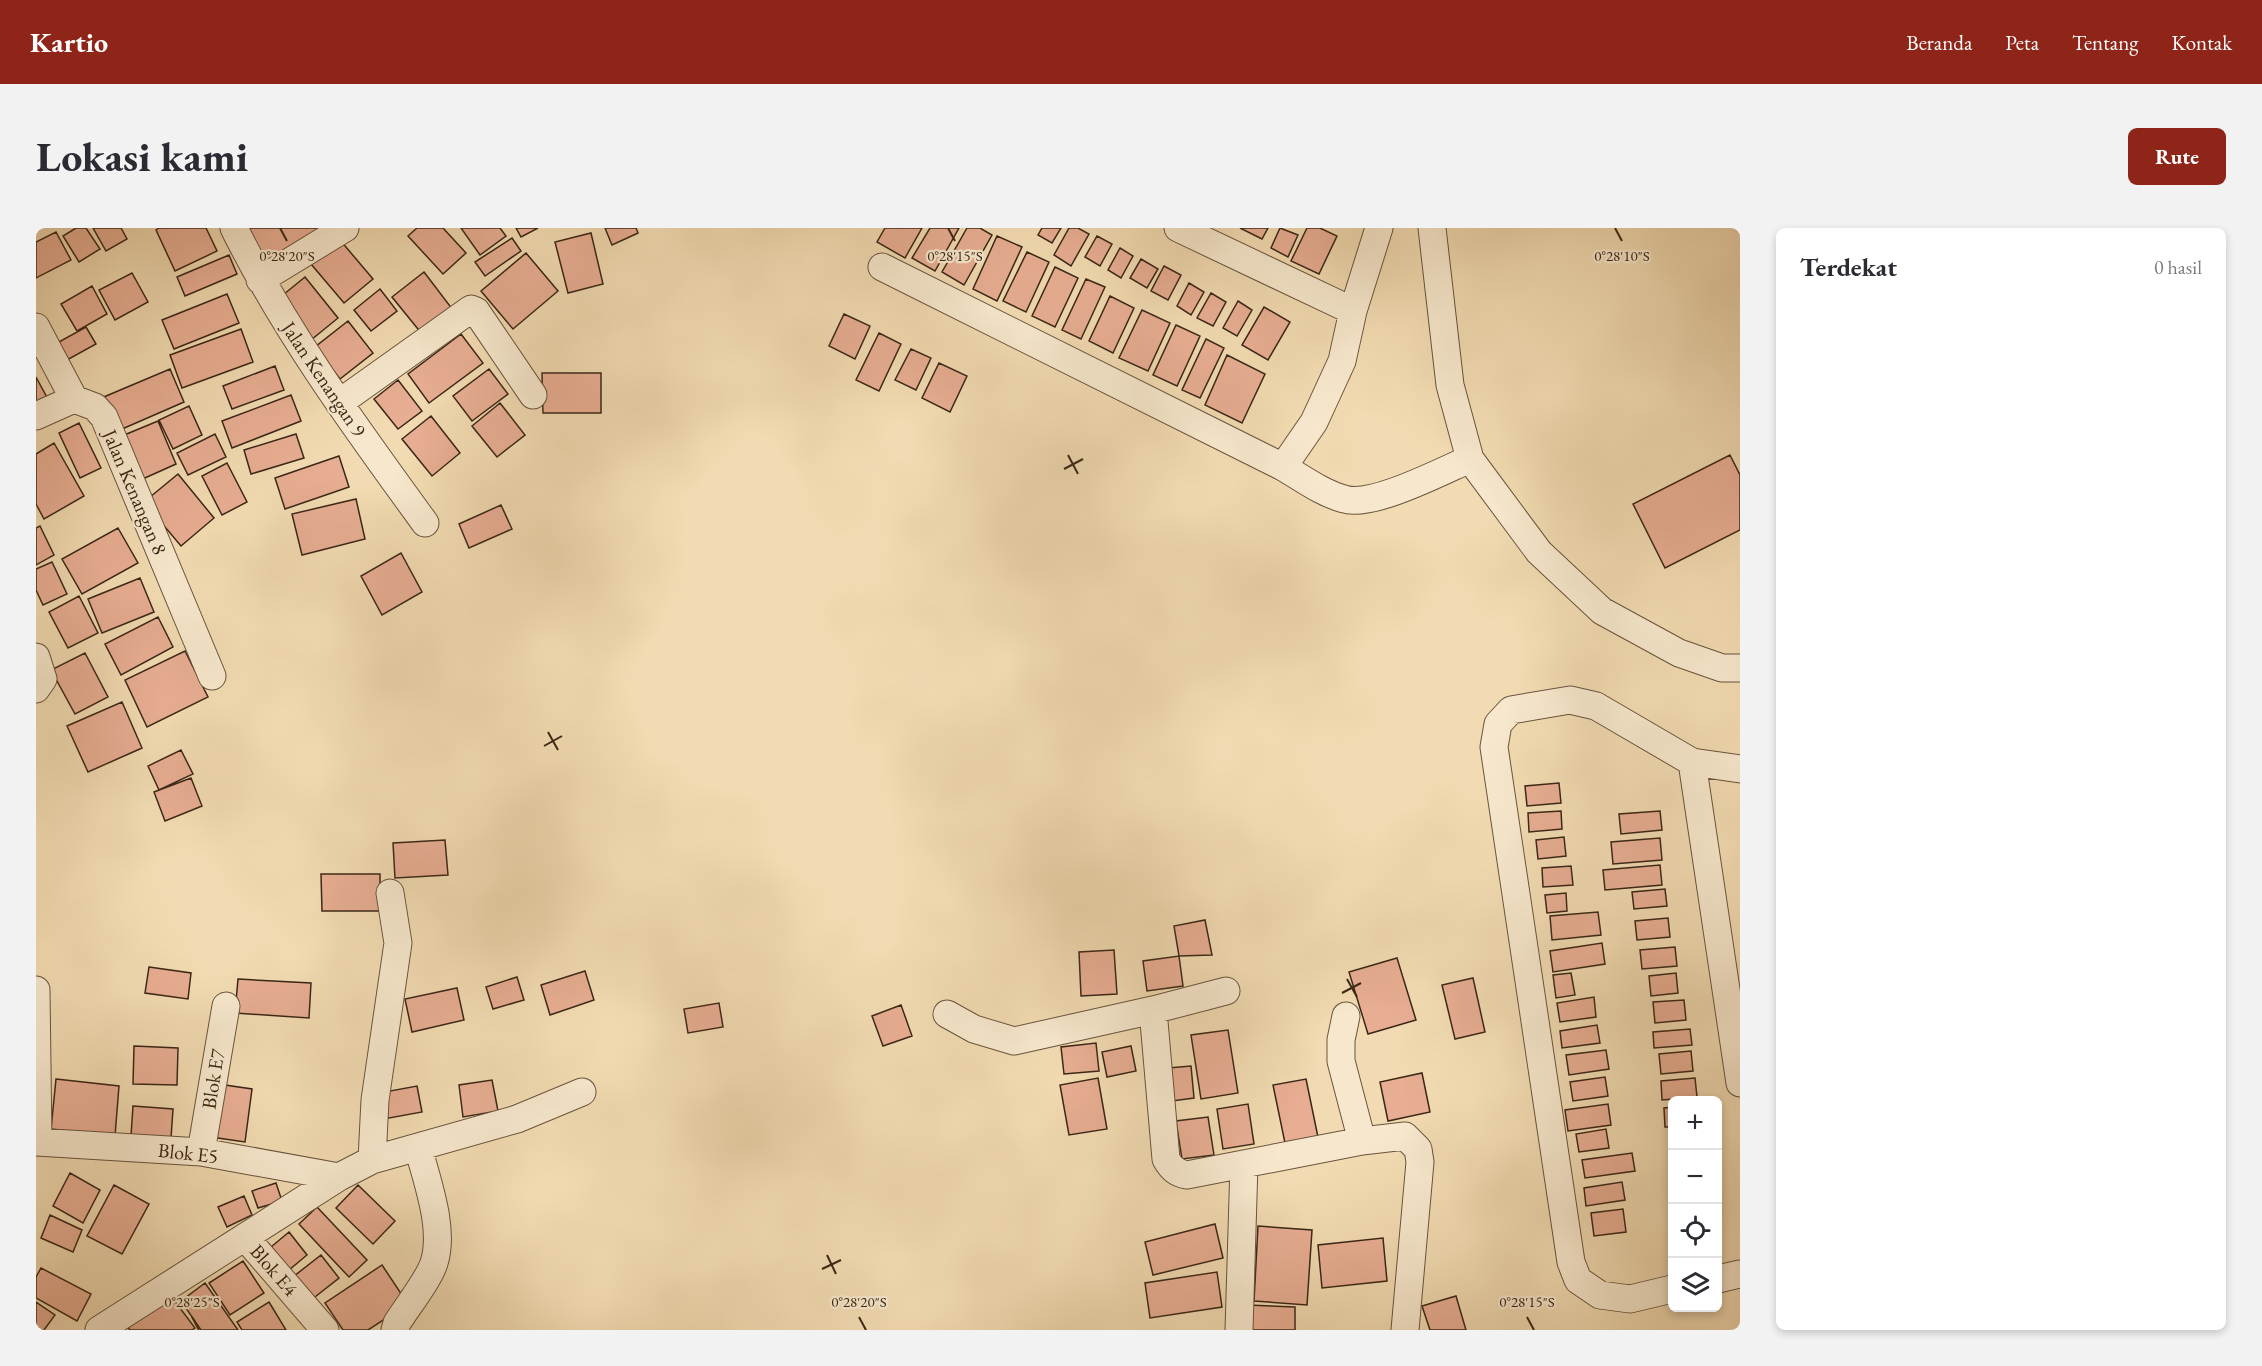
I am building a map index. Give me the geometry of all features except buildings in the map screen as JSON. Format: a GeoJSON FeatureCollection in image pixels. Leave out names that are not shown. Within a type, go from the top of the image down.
{"type":"FeatureCollection","features":[{"type":"Feature","properties":{"kind":"street","name":"Jalan Kenangan 9"},"geometry":{"type":"LineString","coordinates":[[234,228],[260,280],[339,403],[425,523]]}},
{"type":"Feature","properties":{"kind":"street"},"geometry":{"type":"LineString","coordinates":[[260,280],[345,228]]}},
{"type":"Feature","properties":{"kind":"street"},"geometry":{"type":"LineString","coordinates":[[1178,228],[1353,311]]}},
{"type":"Feature","properties":{"kind":"street"},"geometry":{"type":"LineString","coordinates":[[1283,467],[1314,422],[1332,387],[1342,361],[1353,311],[1379,228]]}},
{"type":"Feature","properties":{"kind":"street"},"geometry":{"type":"LineString","coordinates":[[1432,228],[1450,385],[1470,459],[1539,552],[1602,610],[1679,652],[1722,668],[1740,668]]}},
{"type":"Feature","properties":{"kind":"street"},"geometry":{"type":"LineString","coordinates":[[882,267],[1283,467],[1326,492],[1347,500],[1376,498],[1470,459]]}},
{"type":"Feature","properties":{"kind":"street"},"geometry":{"type":"LineString","coordinates":[[339,403],[471,309],[476,311],[532,395]]}},
{"type":"Feature","properties":{"kind":"street"},"geometry":{"type":"LineString","coordinates":[[36,327],[74,399],[36,416]]}},
{"type":"Feature","properties":{"kind":"street","name":"Jalan Kenangan 8"},"geometry":{"type":"LineString","coordinates":[[74,399],[94,407],[104,417],[212,676]]}},
{"type":"Feature","properties":{"kind":"street"},"geometry":{"type":"LineString","coordinates":[[36,657],[43,679],[36,689]]}},
{"type":"Feature","properties":{"kind":"street"},"geometry":{"type":"LineString","coordinates":[[1668,1290],[1630,1299],[1600,1295],[1578,1280],[1571,1262],[1494,747],[1498,724],[1511,710],[1570,700],[1596,706],[1692,762],[1740,769]]}},
{"type":"Feature","properties":{"kind":"street"},"geometry":{"type":"LineString","coordinates":[[1692,762],[1740,1083]]}},
{"type":"Feature","properties":{"kind":"street"},"geometry":{"type":"LineString","coordinates":[[372,1160],[375,1100],[398,942],[390,892]]}},
{"type":"Feature","properties":{"kind":"street"},"geometry":{"type":"LineString","coordinates":[[36,990],[37,1142]]}},
{"type":"Feature","properties":{"kind":"street"},"geometry":{"type":"LineString","coordinates":[[947,1014],[974,1029],[1014,1041],[1226,992]]}},
{"type":"Feature","properties":{"kind":"street","name":"Blok E7"},"geometry":{"type":"LineString","coordinates":[[201,1152],[226,1006]]}},
{"type":"Feature","properties":{"kind":"street"},"geometry":{"type":"LineString","coordinates":[[1154,1010],[1166,1159],[1169,1165],[1180,1174],[1186,1175],[1362,1141],[1405,1136],[1418,1149],[1420,1162],[1405,1330]]}},
{"type":"Feature","properties":{"kind":"street"},"geometry":{"type":"LineString","coordinates":[[1346,1016],[1341,1040],[1341,1061],[1362,1141]]}},
{"type":"Feature","properties":{"kind":"street"},"geometry":{"type":"LineString","coordinates":[[109,1328],[245,1237],[339,1177],[372,1160],[517,1119],[582,1092]]}},
{"type":"Feature","properties":{"kind":"street","name":"Blok E5"},"geometry":{"type":"LineString","coordinates":[[37,1142],[201,1152],[339,1177]]}},
{"type":"Feature","properties":{"kind":"street"},"geometry":{"type":"LineString","coordinates":[[395,1330],[397,1323],[434,1265],[438,1245],[432,1201],[418,1147]]}},
{"type":"Feature","properties":{"kind":"street"},"geometry":{"type":"LineString","coordinates":[[1239,1330],[1244,1164]]}},
{"type":"Feature","properties":{"kind":"street","name":"Blok E4"},"geometry":{"type":"LineString","coordinates":[[245,1237],[326,1330]]}},
{"type":"Feature","properties":{"kind":"street"},"geometry":{"type":"LineString","coordinates":[[1722,1278],[1740,1274]]}}]}
